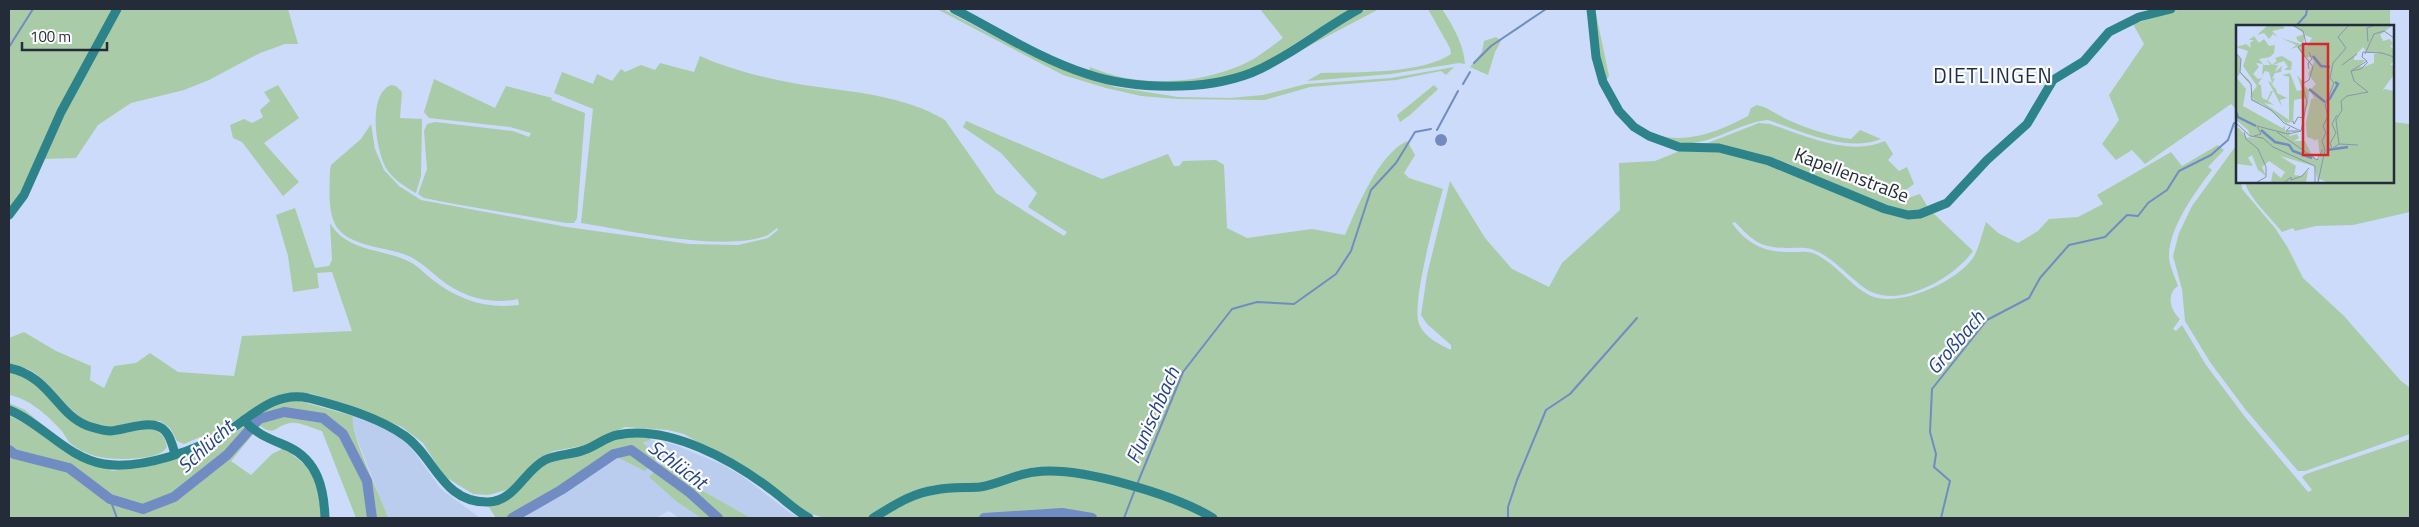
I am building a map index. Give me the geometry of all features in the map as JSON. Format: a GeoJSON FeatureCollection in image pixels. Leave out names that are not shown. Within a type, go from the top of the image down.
{"type":"FeatureCollection","features":[{"type":"Feature","properties":{"kind":"street"},"geometry":{"type":"LineString","coordinates":[[9,215],[24,195],[61,112],[117,9]]}},
{"type":"Feature","properties":{"kind":"street"},"geometry":{"type":"LineString","coordinates":[[954,9],[1056,62],[1086,74],[1112,80],[1156,86],[1217,83],[1242,75],[1271,63],[1358,9]]}},
{"type":"Feature","properties":{"kind":"street","name":"Kapellenstraße"},"geometry":{"type":"LineString","coordinates":[[1591,9],[1596,57],[1603,82],[1619,111],[1634,127],[1649,136],[1678,147],[1719,148],[1769,161],[1885,209],[1908,215],[1920,214],[1947,203],[1987,160],[2027,124],[2053,80],[2084,61],[2109,32],[2139,17],[2171,9]]}},
{"type":"Feature","properties":{"kind":"street"},"geometry":{"type":"LineString","coordinates":[[9,368],[33,377],[48,389],[70,414],[81,423],[110,431],[152,425],[161,427],[168,435],[175,454]]}},
{"type":"Feature","properties":{"kind":"street"},"geometry":{"type":"LineString","coordinates":[[9,410],[94,462],[128,465],[150,462],[175,454],[245,422],[282,398],[306,398],[378,422],[399,432],[419,449],[441,480],[450,488],[473,500],[486,502],[500,500],[509,495],[536,465],[547,459],[582,451],[615,435],[638,434],[668,437],[704,450],[723,460],[756,479],[809,518]]}},
{"type":"Feature","properties":{"kind":"street"},"geometry":{"type":"LineString","coordinates":[[245,422],[264,436],[298,452],[316,470],[324,496],[325,518]]}},
{"type":"Feature","properties":{"kind":"street"},"geometry":{"type":"LineString","coordinates":[[873,518],[896,504],[921,493],[940,489],[981,486],[1022,474],[1048,471],[1118,483],[1187,504],[1213,518]]}},
{"type":"Feature","properties":{"kind":"shaded area"},"geometry":{"type":"Polygon","coordinates":[[[353,416],[387,429],[406,441],[441,489],[480,518],[388,518],[356,436],[352,421],[353,416]]]}},
{"type":"Feature","properties":{"kind":"shaded area"},"geometry":{"type":"Polygon","coordinates":[[[650,440],[673,444],[721,464],[742,476],[789,512],[800,518],[751,518],[696,487],[664,461],[649,477],[677,502],[701,518],[679,518],[669,511],[655,518],[519,518],[618,457],[650,440]]]}},
{"type":"Feature","properties":{"kind":"green space"},"geometry":{"type":"Polygon","coordinates":[[[9,9],[114,9],[22,192],[9,210],[9,9]]]}},
{"type":"Feature","properties":{"kind":"green space"},"geometry":{"type":"Polygon","coordinates":[[[120,9],[288,9],[298,44],[285,44],[260,53],[209,80],[184,90],[131,103],[98,125],[76,158],[44,159],[64,115],[120,9]]]}},
{"type":"Feature","properties":{"kind":"green space"},"geometry":{"type":"Polygon","coordinates":[[[937,9],[943,9],[1007,43],[1115,87],[1178,97],[1230,98],[1263,95],[1306,84],[1391,78],[1454,67],[1446,75],[1441,71],[1396,80],[1310,87],[1265,100],[1178,99],[1141,96],[1063,75],[937,9]]]}},
{"type":"Feature","properties":{"kind":"green space"},"geometry":{"type":"Polygon","coordinates":[[[1260,9],[1353,9],[1306,36],[1270,60],[1248,71],[1229,77],[1209,81],[1168,84],[1128,80],[1089,71],[1090,67],[1128,78],[1169,81],[1190,79],[1230,70],[1252,60],[1283,38],[1260,9]]]}},
{"type":"Feature","properties":{"kind":"green space"},"geometry":{"type":"Polygon","coordinates":[[[1367,9],[1379,9],[1271,66],[1367,9]]]}},
{"type":"Feature","properties":{"kind":"green space"},"geometry":{"type":"Polygon","coordinates":[[[1428,9],[1442,9],[1460,42],[1465,64],[1459,63],[1391,74],[1307,81],[1321,73],[1407,69],[1439,61],[1451,54],[1450,48],[1428,9]]]}},
{"type":"Feature","properties":{"kind":"green space"},"geometry":{"type":"Polygon","coordinates":[[[1595,9],[1609,76],[1605,82],[1598,56],[1595,9]]]}},
{"type":"Feature","properties":{"kind":"green space"},"geometry":{"type":"Polygon","coordinates":[[[2181,9],[2390,9],[2390,25],[2236,25],[2236,109],[2231,104],[2145,164],[2132,150],[2116,160],[2102,144],[2119,120],[2109,95],[2144,44],[2133,24],[2181,9]]]}},
{"type":"Feature","properties":{"kind":"green space"},"geometry":{"type":"Polygon","coordinates":[[[1496,37],[1501,41],[1495,52],[1488,75],[1470,67],[1482,52],[1484,41],[1496,37]]]}},
{"type":"Feature","properties":{"kind":"green space"},"geometry":{"type":"Polygon","coordinates":[[[700,56],[725,66],[765,77],[877,96],[912,105],[929,112],[945,120],[996,193],[1064,236],[1067,232],[1028,207],[1037,193],[1001,153],[963,127],[966,121],[1102,179],[1168,154],[1174,166],[1179,166],[1183,161],[1216,160],[1224,165],[1227,228],[1247,238],[1312,229],[1345,235],[1378,169],[1397,148],[1407,141],[1415,155],[1404,173],[1409,178],[1443,189],[1421,279],[1417,313],[1419,324],[1424,333],[1437,343],[1451,350],[1451,345],[1427,324],[1421,315],[1427,275],[1450,181],[1485,238],[1512,269],[1549,287],[1562,263],[1620,210],[1619,163],[1655,161],[1682,150],[1720,151],[1766,163],[1884,212],[1932,212],[1973,251],[1964,262],[1939,281],[1909,294],[1879,295],[1866,289],[1834,262],[1814,250],[1765,245],[1748,235],[1735,222],[1732,223],[1744,237],[1757,246],[1781,252],[1813,253],[1821,257],[1863,292],[1883,299],[1911,296],[1941,284],[1954,276],[1973,258],[1986,222],[1998,233],[2018,243],[2038,231],[2049,219],[2078,217],[2103,204],[2097,195],[2171,152],[2182,166],[2218,145],[2224,150],[2208,167],[2212,170],[2184,211],[2170,245],[2169,260],[2178,286],[2172,293],[2171,302],[2174,311],[2180,319],[2173,329],[2176,331],[2182,325],[2206,365],[2245,417],[2308,492],[2312,490],[2302,477],[2306,474],[2410,439],[2410,518],[825,518],[808,513],[767,484],[684,434],[668,430],[625,427],[587,445],[554,451],[541,457],[507,490],[488,495],[473,494],[444,476],[423,443],[402,427],[346,404],[309,393],[277,395],[208,437],[200,437],[184,444],[177,441],[170,428],[160,421],[108,428],[87,421],[65,403],[36,374],[24,367],[9,364],[9,338],[24,332],[56,351],[91,366],[90,380],[104,388],[114,366],[136,363],[150,353],[178,372],[234,376],[242,336],[352,331],[332,272],[317,273],[319,288],[293,292],[288,256],[276,215],[295,208],[315,268],[329,266],[332,260],[330,223],[337,233],[346,240],[367,249],[401,258],[412,263],[443,287],[463,298],[495,306],[519,305],[518,299],[497,301],[467,295],[440,279],[411,257],[355,241],[341,232],[336,226],[330,202],[331,165],[361,139],[371,124],[375,149],[384,170],[399,186],[421,200],[567,227],[689,244],[738,245],[768,238],[778,230],[777,228],[768,235],[750,240],[728,242],[649,235],[581,223],[593,109],[554,93],[562,72],[593,84],[597,74],[612,81],[621,69],[625,72],[641,65],[655,70],[660,63],[694,72],[700,56]]]}},
{"type":"Feature","properties":{"kind":"green space"},"geometry":{"type":"Polygon","coordinates":[[[434,79],[495,108],[506,86],[552,98],[551,100],[585,113],[577,218],[574,223],[449,203],[424,198],[418,194],[427,169],[424,131],[427,124],[435,122],[513,131],[529,137],[531,133],[510,127],[429,118],[424,112],[434,79]]]}},
{"type":"Feature","properties":{"kind":"green space"},"geometry":{"type":"Polygon","coordinates":[[[278,85],[299,118],[264,143],[299,182],[283,196],[242,142],[233,138],[230,125],[244,119],[252,123],[263,117],[260,110],[270,101],[264,92],[278,85]]]}},
{"type":"Feature","properties":{"kind":"green space"},"geometry":{"type":"Polygon","coordinates":[[[391,85],[396,86],[402,92],[400,118],[422,119],[421,176],[416,193],[392,176],[386,168],[379,148],[376,111],[383,91],[391,85]]]}},
{"type":"Feature","properties":{"kind":"green space"},"geometry":{"type":"Polygon","coordinates":[[[1434,85],[1438,89],[1400,122],[1397,115],[1434,85]]]}},
{"type":"Feature","properties":{"kind":"green space"},"geometry":{"type":"Polygon","coordinates":[[[1757,105],[1769,109],[1793,122],[1826,134],[1851,139],[1860,130],[1881,139],[1867,143],[1839,142],[1809,135],[1768,120],[1693,143],[1678,142],[1661,136],[1684,138],[1706,134],[1748,116],[1751,108],[1757,105]]]}},
{"type":"Feature","properties":{"kind":"green space"},"geometry":{"type":"Polygon","coordinates":[[[2394,122],[2410,124],[2410,212],[2353,225],[2316,226],[2295,231],[2293,228],[2282,232],[2255,200],[2245,182],[2394,182],[2394,122]]]}},
{"type":"Feature","properties":{"kind":"green space"},"geometry":{"type":"Polygon","coordinates":[[[1759,123],[1770,124],[1827,143],[1842,146],[1857,147],[1885,141],[1893,154],[1888,160],[1899,171],[1907,167],[1914,184],[1903,192],[1908,198],[1920,194],[1929,209],[1907,212],[1854,194],[1787,163],[1745,152],[1700,146],[1759,123]]]}},
{"type":"Feature","properties":{"kind":"green space"},"geometry":{"type":"Polygon","coordinates":[[[2236,146],[2236,182],[2241,182],[2242,189],[2275,228],[2288,248],[2303,278],[2344,316],[2400,380],[2410,388],[2410,434],[2305,471],[2298,471],[2245,409],[2210,362],[2185,321],[2182,289],[2173,256],[2179,233],[2192,206],[2236,146]]]}},
{"type":"Feature","properties":{"kind":"green space"},"geometry":{"type":"Polygon","coordinates":[[[9,371],[29,379],[81,426],[150,428],[162,435],[167,447],[159,454],[140,458],[113,459],[86,453],[70,443],[61,430],[36,407],[23,399],[9,395],[9,371]]]}},
{"type":"Feature","properties":{"kind":"green space"},"geometry":{"type":"Polygon","coordinates":[[[296,400],[353,416],[353,425],[360,450],[388,518],[356,518],[322,431],[298,423],[290,423],[271,431],[258,424],[258,416],[280,401],[296,400]]]}},
{"type":"Feature","properties":{"kind":"green space"},"geometry":{"type":"Polygon","coordinates":[[[9,403],[25,410],[57,438],[9,408],[9,403]]]}},
{"type":"Feature","properties":{"kind":"green space"},"geometry":{"type":"Polygon","coordinates":[[[9,415],[112,471],[153,465],[236,432],[243,427],[248,427],[255,432],[231,461],[251,475],[272,454],[284,448],[303,463],[314,477],[320,493],[322,518],[9,518],[9,415]]]}},
{"type":"Feature","properties":{"kind":"green space"},"geometry":{"type":"Polygon","coordinates":[[[651,436],[650,440],[643,443],[659,457],[645,471],[617,457],[555,497],[516,518],[496,518],[488,506],[505,501],[543,466],[557,459],[612,439],[651,436]]]}},
{"type":"Feature","properties":{"kind":"green space"},"geometry":{"type":"Polygon","coordinates":[[[664,461],[696,487],[751,518],[701,518],[677,502],[649,477],[664,461]]]}},
{"type":"Feature","properties":{"kind":"water"},"geometry":{"type":"Polygon","coordinates":[[[1443,134],[1446,135],[1446,145],[1439,146],[1436,145],[1435,138],[1436,135],[1443,134]]]}},
{"type":"Feature","properties":{"kind":"waterway"},"geometry":{"type":"LineString","coordinates":[[9,47],[33,9]]}},
{"type":"Feature","properties":{"kind":"waterway","name":"Flunischbach"},"geometry":{"type":"LineString","coordinates":[[1474,63],[1491,46],[1546,9]]}},
{"type":"Feature","properties":{"kind":"waterway","name":"Großbach"},"geometry":{"type":"LineString","coordinates":[[2297,25],[2306,15],[2307,9]]}},
{"type":"Feature","properties":{"kind":"waterway","name":"Flunischbach"},"geometry":{"type":"LineString","coordinates":[[1463,84],[1470,72]]}},
{"type":"Feature","properties":{"kind":"waterway","name":"Flunischbach"},"geometry":{"type":"LineString","coordinates":[[1437,130],[1458,91]]}},
{"type":"Feature","properties":{"kind":"waterway","name":"Großbach"},"geometry":{"type":"LineString","coordinates":[[1941,518],[1950,481],[1934,467],[1936,454],[1930,432],[1932,389],[1987,320],[2029,298],[2040,278],[2069,245],[2105,237],[2127,215],[2138,216],[2148,203],[2167,190],[2179,171],[2211,155],[2228,140],[2234,123]]}},
{"type":"Feature","properties":{"kind":"waterway","name":"Flunischbach"},"geometry":{"type":"LineString","coordinates":[[1138,482],[1183,372],[1232,309],[1257,302],[1294,304],[1336,274],[1351,251],[1371,190],[1396,163],[1415,132],[1431,129]]}},
{"type":"Feature","properties":{"kind":"waterway"},"geometry":{"type":"LineString","coordinates":[[1508,518],[1508,507],[1517,480],[1546,410],[1570,394],[1637,318]]}},
{"type":"Feature","properties":{"kind":"waterway","name":"Schlücht"},"geometry":{"type":"LineString","coordinates":[[9,450],[14,454],[69,468],[110,499],[143,509],[174,497],[227,455],[259,419],[284,412],[323,418],[343,434],[367,481],[372,518]]}},
{"type":"Feature","properties":{"kind":"waterway","name":"Schlücht"},"geometry":{"type":"LineString","coordinates":[[512,518],[561,490],[614,454],[631,450],[689,492],[718,518]]}},
{"type":"Feature","properties":{"kind":"waterway","name":"Flunischbach"},"geometry":{"type":"LineString","coordinates":[[1124,518],[1134,492]]}},
{"type":"Feature","properties":{"kind":"waterway"},"geometry":{"type":"LineString","coordinates":[[110,499],[117,518]]}},
{"type":"Feature","properties":{"kind":"waterway","name":"Schlücht"},"geometry":{"type":"LineString","coordinates":[[984,518],[1062,513],[1092,518]]}},
{"type":"Feature","properties":{"kind":"district","name":"DIETLINGEN"},"geometry":{"type":"Point","coordinates":[1993,75]}}]}
